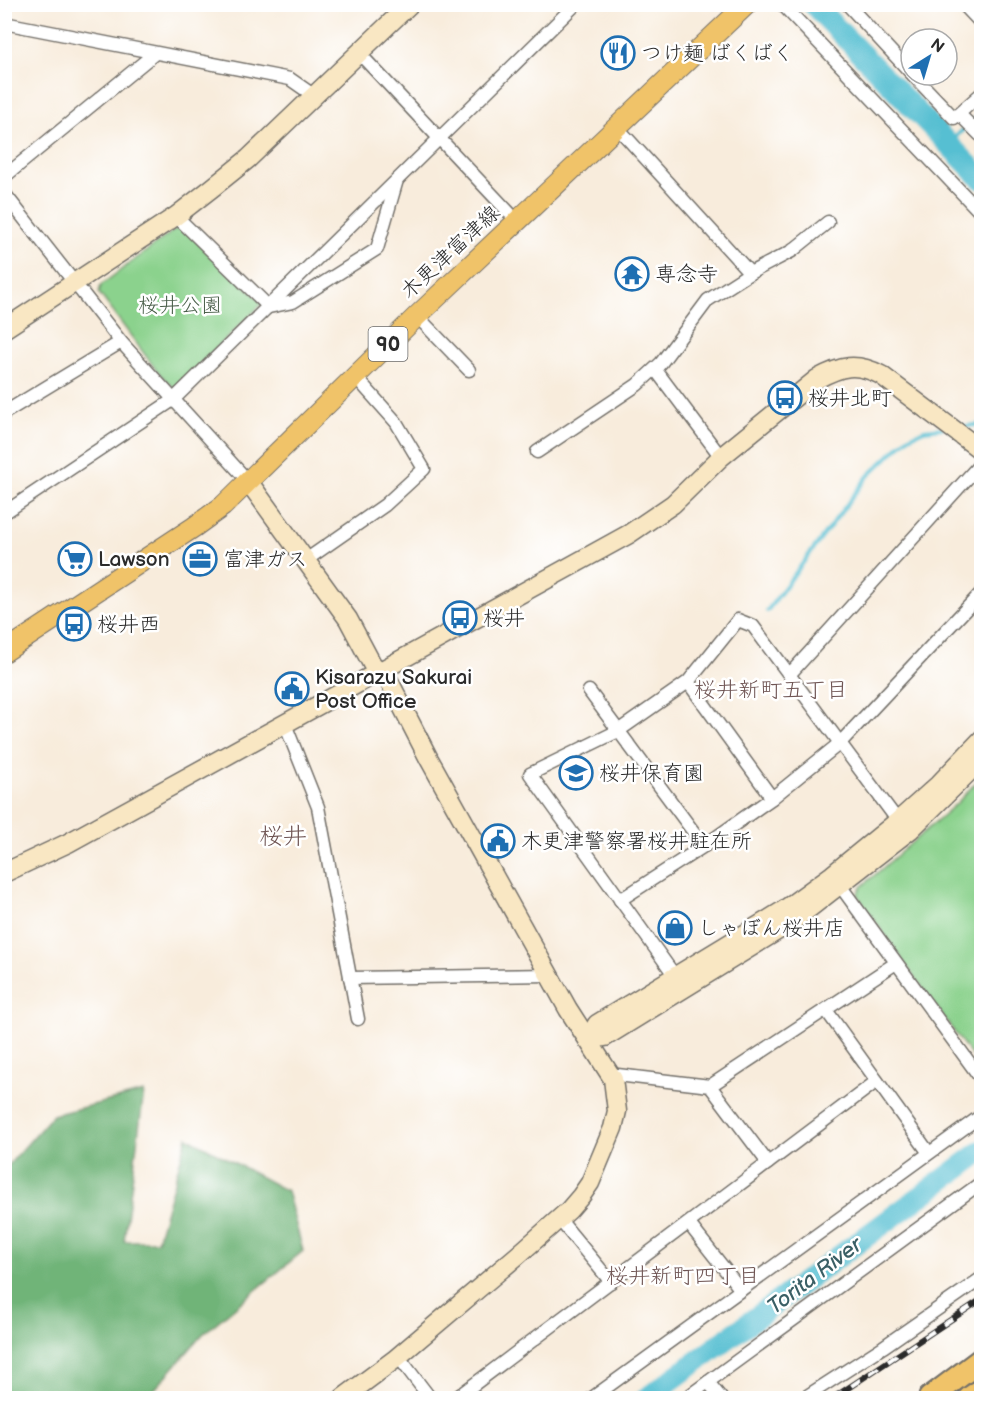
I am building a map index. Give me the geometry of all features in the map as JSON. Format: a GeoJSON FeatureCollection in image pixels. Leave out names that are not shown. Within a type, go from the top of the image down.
{"type":"FeatureCollection","features":[{"type":"Feature","properties":{"kind":"highway"},"geometry":{"type":"LineString","coordinates":[[930,1398],[981,1359]]}},
{"type":"Feature","properties":{"kind":"highway"},"geometry":{"type":"LineString","coordinates":[[970,1398],[981,1390]]}},
{"type":"Feature","properties":{"kind":"main road","name":"木更津富津線"},"geometry":{"type":"LineString","coordinates":[[4,652],[223,506],[417,316],[747,4]]}},
{"type":"Feature","properties":{"kind":"street"},"geometry":{"type":"LineString","coordinates":[[4,329],[176,216],[248,159],[410,4]]}},
{"type":"Feature","properties":{"kind":"street"},"geometry":{"type":"LineString","coordinates":[[4,513],[173,400],[576,4]]}},
{"type":"Feature","properties":{"kind":"street"},"geometry":{"type":"LineString","coordinates":[[782,4],[981,214]]}},
{"type":"Feature","properties":{"kind":"street"},"geometry":{"type":"LineString","coordinates":[[847,4],[899,60]]}},
{"type":"Feature","properties":{"kind":"street"},"geometry":{"type":"LineString","coordinates":[[963,4],[981,24]]}},
{"type":"Feature","properties":{"kind":"street"},"geometry":{"type":"LineString","coordinates":[[4,23],[290,80],[313,95]]}},
{"type":"Feature","properties":{"kind":"street"},"geometry":{"type":"LineString","coordinates":[[359,53],[518,222]]}},
{"type":"Feature","properties":{"kind":"street"},"geometry":{"type":"LineString","coordinates":[[4,177],[154,54]]}},
{"type":"Feature","properties":{"kind":"street"},"geometry":{"type":"LineString","coordinates":[[924,87],[954,118],[981,93]]}},
{"type":"Feature","properties":{"kind":"street"},"geometry":{"type":"LineString","coordinates":[[958,114],[981,135]]}},
{"type":"Feature","properties":{"kind":"street"},"geometry":{"type":"LineString","coordinates":[[617,128],[750,273]]}},
{"type":"Feature","properties":{"kind":"street"},"geometry":{"type":"LineString","coordinates":[[269,307],[293,302],[377,249],[397,179]]}},
{"type":"Feature","properties":{"kind":"street"},"geometry":{"type":"LineString","coordinates":[[4,193],[121,342],[248,481],[348,619],[372,664],[389,681],[429,759],[550,975],[613,1080],[617,1111],[613,1128],[590,1183],[581,1196],[559,1219],[398,1356],[343,1398]]}},
{"type":"Feature","properties":{"kind":"street"},"geometry":{"type":"LineString","coordinates":[[176,216],[269,307]]}},
{"type":"Feature","properties":{"kind":"street"},"geometry":{"type":"LineString","coordinates":[[537,452],[637,385],[655,369],[708,300],[792,250],[828,222]]}},
{"type":"Feature","properties":{"kind":"street"},"geometry":{"type":"LineString","coordinates":[[417,316],[469,370]]}},
{"type":"Feature","properties":{"kind":"street"},"geometry":{"type":"LineString","coordinates":[[4,413],[121,342]]}},
{"type":"Feature","properties":{"kind":"street"},"geometry":{"type":"LineString","coordinates":[[4,873],[68,843],[628,534],[673,504],[721,457],[817,379],[834,369],[853,366],[866,367],[881,375],[981,451]]}},
{"type":"Feature","properties":{"kind":"street"},"geometry":{"type":"LineString","coordinates":[[655,369],[721,457]]}},
{"type":"Feature","properties":{"kind":"street"},"geometry":{"type":"LineString","coordinates":[[306,560],[385,505],[424,469],[396,422],[355,376]]}},
{"type":"Feature","properties":{"kind":"street"},"geometry":{"type":"LineString","coordinates":[[789,675],[981,462]]}},
{"type":"Feature","properties":{"kind":"street"},"geometry":{"type":"LineString","coordinates":[[620,900],[704,846],[772,798],[840,743],[981,592]]}},
{"type":"Feature","properties":{"kind":"street"},"geometry":{"type":"LineString","coordinates":[[675,976],[530,774],[618,731],[688,682],[738,620],[753,626],[898,821]]}},
{"type":"Feature","properties":{"kind":"street"},"geometry":{"type":"LineString","coordinates":[[688,682],[772,798]]}},
{"type":"Feature","properties":{"kind":"street"},"geometry":{"type":"LineString","coordinates":[[589,691],[704,846]]}},
{"type":"Feature","properties":{"kind":"street"},"geometry":{"type":"LineString","coordinates":[[285,724],[318,807],[358,1019]]}},
{"type":"Feature","properties":{"kind":"street"},"geometry":{"type":"LineString","coordinates":[[588,1040],[605,1037],[793,921],[938,785],[981,738]]}},
{"type":"Feature","properties":{"kind":"street"},"geometry":{"type":"LineString","coordinates":[[588,1040],[597,1024],[836,880],[910,830],[981,759]]}},
{"type":"Feature","properties":{"kind":"street"},"geometry":{"type":"LineString","coordinates":[[836,880],[981,1080]]}},
{"type":"Feature","properties":{"kind":"street"},"geometry":{"type":"LineString","coordinates":[[609,1074],[710,1086],[896,963]]}},
{"type":"Feature","properties":{"kind":"street"},"geometry":{"type":"LineString","coordinates":[[350,978],[550,975]]}},
{"type":"Feature","properties":{"kind":"street"},"geometry":{"type":"LineString","coordinates":[[826,1010],[928,1153]]}},
{"type":"Feature","properties":{"kind":"street"},"geometry":{"type":"LineString","coordinates":[[456,1398],[877,1081]]}},
{"type":"Feature","properties":{"kind":"street"},"geometry":{"type":"LineString","coordinates":[[710,1086],[768,1164]]}},
{"type":"Feature","properties":{"kind":"street"},"geometry":{"type":"LineString","coordinates":[[592,1398],[981,1115]]}},
{"type":"Feature","properties":{"kind":"street"},"geometry":{"type":"LineString","coordinates":[[686,1398],[981,1182]]}},
{"type":"Feature","properties":{"kind":"street"},"geometry":{"type":"LineString","coordinates":[[559,1219],[611,1282]]}},
{"type":"Feature","properties":{"kind":"street"},"geometry":{"type":"LineString","coordinates":[[689,1224],[741,1290]]}},
{"type":"Feature","properties":{"kind":"street"},"geometry":{"type":"LineString","coordinates":[[804,1398],[883,1347],[981,1278]]}},
{"type":"Feature","properties":{"kind":"street"},"geometry":{"type":"LineString","coordinates":[[398,1356],[430,1398]]}},
{"type":"Feature","properties":{"kind":"street"},"geometry":{"type":"LineString","coordinates":[[708,1382],[721,1398]]}},
{"type":"Feature","properties":{"kind":"green space","name":"桜井公園"},"geometry":{"type":"Polygon","coordinates":[[[181,225],[263,303],[175,389],[157,371],[99,293],[101,285],[181,225]]]}},
{"type":"Feature","properties":{"kind":"green space"},"geometry":{"type":"Polygon","coordinates":[[[981,777],[981,1069],[857,895],[861,887],[957,803],[981,777]]]}},
{"type":"Feature","properties":{"kind":"green space"},"geometry":{"type":"Polygon","coordinates":[[[144,1092],[124,1241],[157,1241],[187,1137],[287,1191],[303,1251],[203,1334],[147,1398],[5,1398],[5,1169],[53,1115],[144,1092]]]}},
{"type":"Feature","properties":{"kind":"waterway","name":"Torita River"},"geometry":{"type":"LineString","coordinates":[[813,4],[982,179]]}},
{"type":"Feature","properties":{"kind":"waterway"},"geometry":{"type":"LineString","coordinates":[[947,145],[982,112]]}},
{"type":"Feature","properties":{"kind":"waterway"},"geometry":{"type":"LineString","coordinates":[[962,427],[982,424]]}},
{"type":"Feature","properties":{"kind":"waterway"},"geometry":{"type":"LineString","coordinates":[[767,611],[868,476],[909,437],[924,430],[942,428]]}},
{"type":"Feature","properties":{"kind":"waterway","name":"Torita River"},"geometry":{"type":"LineString","coordinates":[[647,1398],[982,1151]]}},
{"type":"Feature","properties":{"kind":"railway"},"geometry":{"type":"LineString","coordinates":[[833,1398],[982,1299]]}},
{"type":"Feature","properties":{"kind":"place","name":"つけ麺 ばくばく"},"geometry":{"type":"Point","coordinates":[618,53]}},
{"type":"Feature","properties":{"kind":"place","name":"専念寺"},"geometry":{"type":"Point","coordinates":[632,274]}},
{"type":"Feature","properties":{"kind":"place","name":"桜井北町"},"geometry":{"type":"Point","coordinates":[785,398]}},
{"type":"Feature","properties":{"kind":"place","name":"Lawson"},"geometry":{"type":"Point","coordinates":[75,559]}},
{"type":"Feature","properties":{"kind":"place","name":"富津ガス"},"geometry":{"type":"Point","coordinates":[200,559]}},
{"type":"Feature","properties":{"kind":"place","name":"桜井"},"geometry":{"type":"Point","coordinates":[460,618]}},
{"type":"Feature","properties":{"kind":"place","name":"桜井西"},"geometry":{"type":"Point","coordinates":[74,624]}},
{"type":"Feature","properties":{"kind":"place","name":"Kisarazu Sakurai Post Office"},"geometry":{"type":"Point","coordinates":[292,689]}},
{"type":"Feature","properties":{"kind":"place","name":"桜井保育園"},"geometry":{"type":"Point","coordinates":[576,773]}},
{"type":"Feature","properties":{"kind":"place","name":"木更津警察署桜井駐在所"},"geometry":{"type":"Point","coordinates":[498,841]}},
{"type":"Feature","properties":{"kind":"place","name":"しゃぼん桜井店"},"geometry":{"type":"Point","coordinates":[675,928]}},
{"type":"Feature","properties":{"kind":"district","name":"桜井新町五丁目"},"geometry":{"type":"Point","coordinates":[771,689]}},
{"type":"Feature","properties":{"kind":"district","name":"桜井"},"geometry":{"type":"Point","coordinates":[283,836]}},
{"type":"Feature","properties":{"kind":"district","name":"桜井新町四丁目"},"geometry":{"type":"Point","coordinates":[683,1275]}}]}
